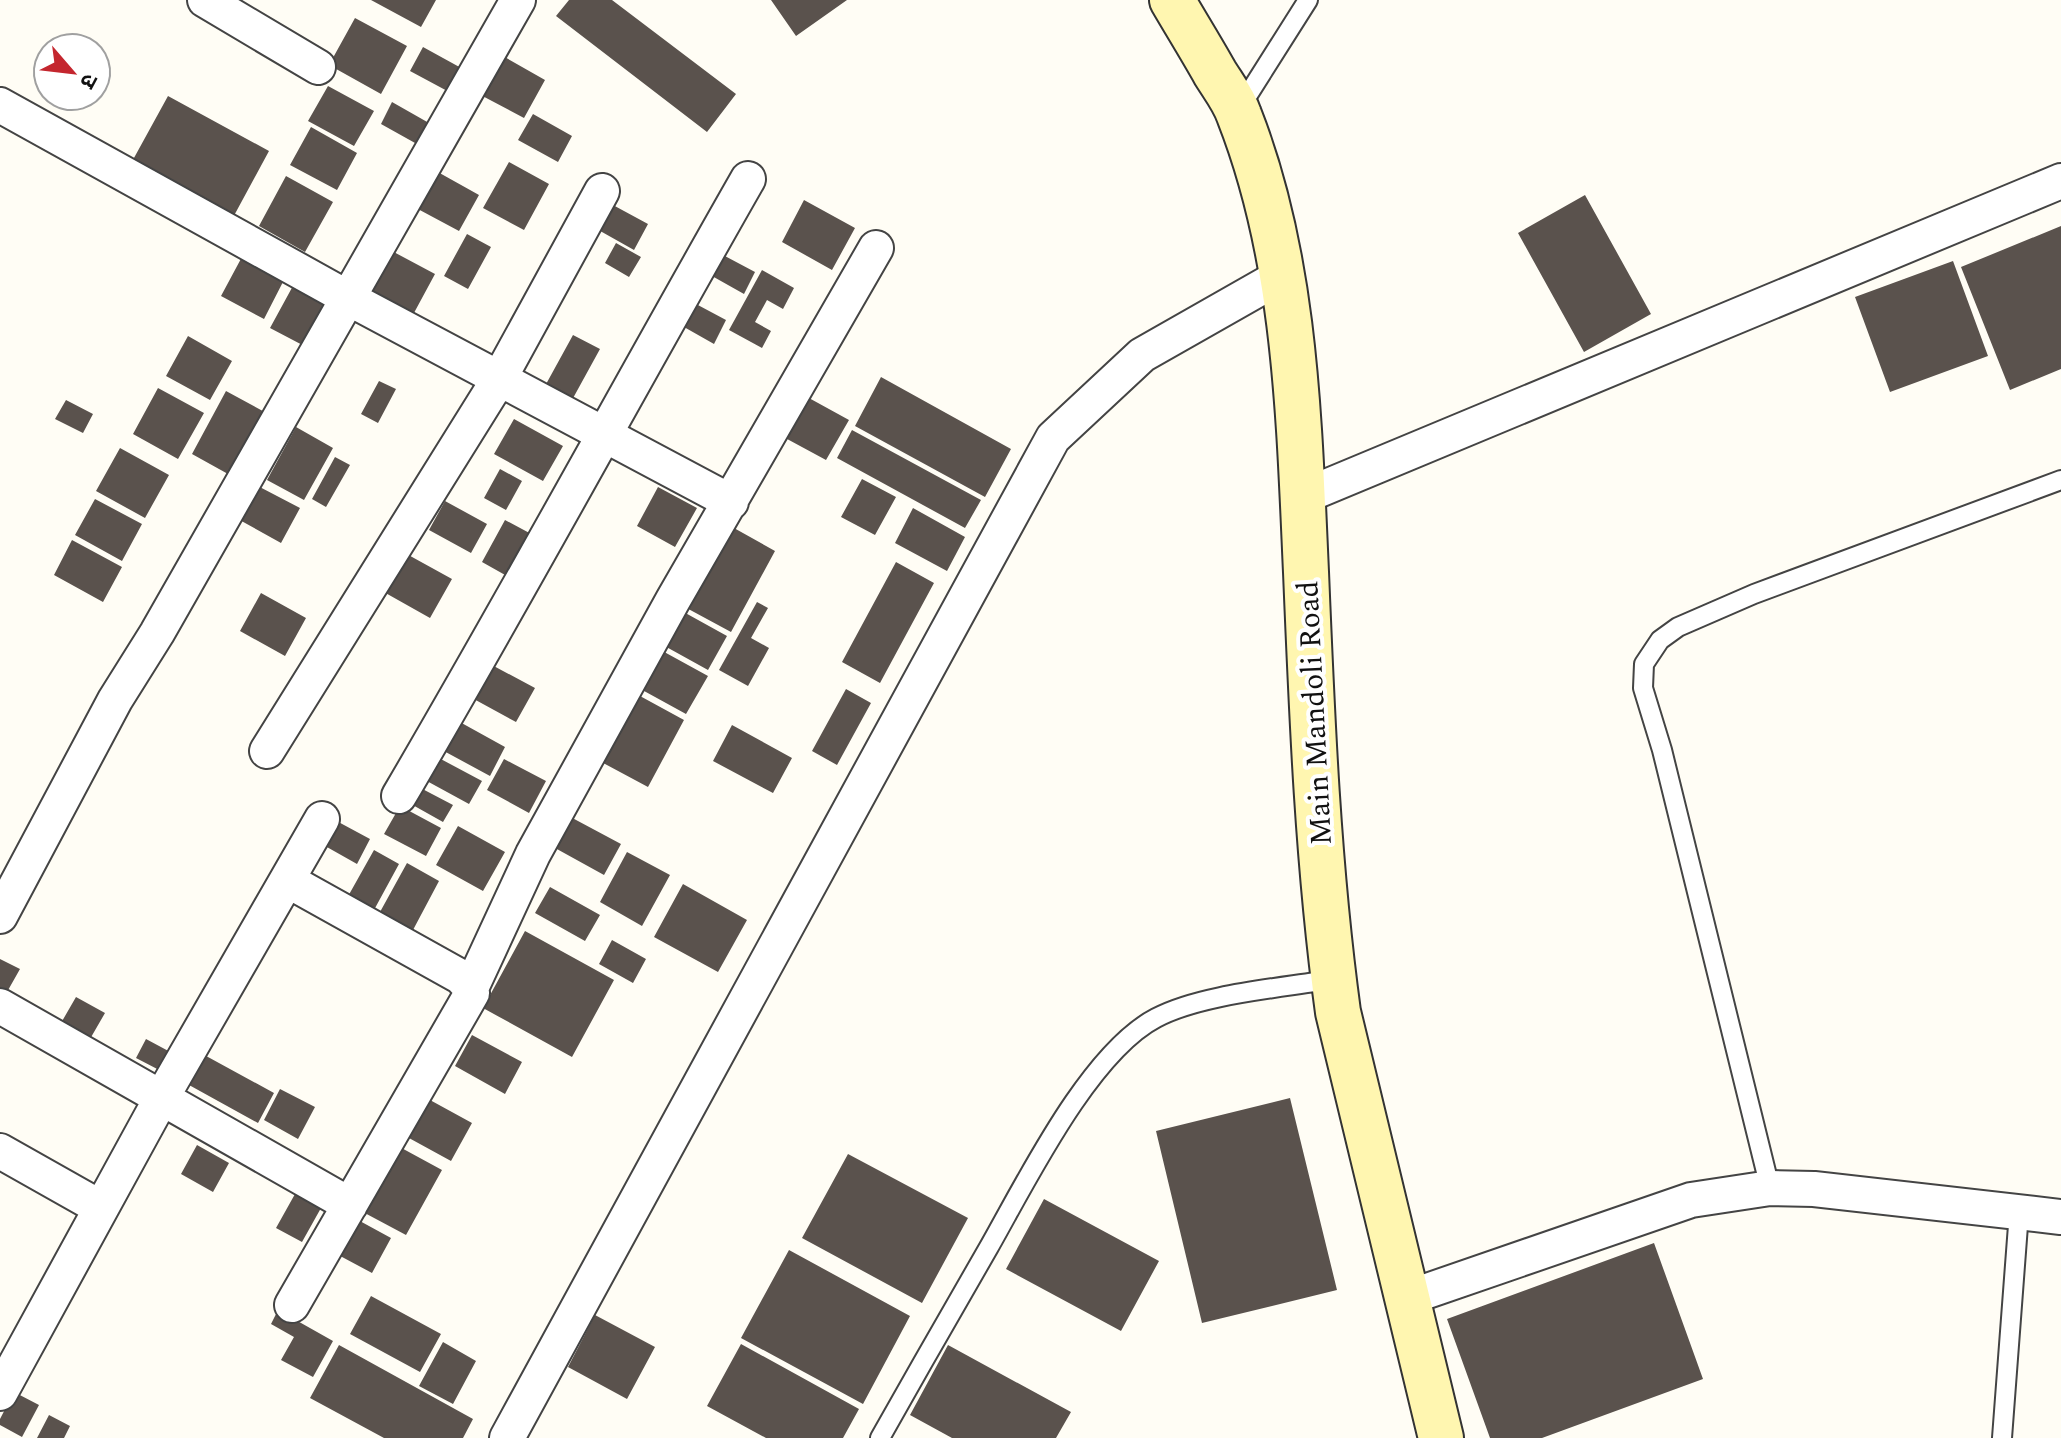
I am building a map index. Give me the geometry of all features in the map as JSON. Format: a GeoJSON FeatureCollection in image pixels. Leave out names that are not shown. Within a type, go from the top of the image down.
{"type":"FeatureCollection","features":[{"type":"Feature","properties":{"kind":"street"},"geometry":{"type":"LineString","coordinates":[[205,0],[318,67]]}},
{"type":"Feature","properties":{"kind":"street"},"geometry":{"type":"LineString","coordinates":[[0,916],[115,700],[157,633],[518,0]]}},
{"type":"Feature","properties":{"kind":"street","name":"Main Mandoli Road"},"geometry":{"type":"LineString","coordinates":[[1172,0],[1238,111],[1261,177],[1281,276],[1296,372],[1312,706],[1328,938],[1338,1012],[1441,1438]]}},
{"type":"Feature","properties":{"kind":"street"},"geometry":{"type":"LineString","coordinates":[[0,105],[348,298],[731,502]]}},
{"type":"Feature","properties":{"kind":"street"},"geometry":{"type":"LineString","coordinates":[[399,796],[500,625],[603,434],[748,179]]}},
{"type":"Feature","properties":{"kind":"street"},"geometry":{"type":"LineString","coordinates":[[1302,497],[2061,181]]}},
{"type":"Feature","properties":{"kind":"street"},"geometry":{"type":"LineString","coordinates":[[267,751],[499,379],[602,191]]}},
{"type":"Feature","properties":{"kind":"street"},"geometry":{"type":"LineString","coordinates":[[292,1305],[468,1002],[471,988],[533,854],[876,248]]}},
{"type":"Feature","properties":{"kind":"street"},"geometry":{"type":"LineString","coordinates":[[507,1438],[1053,438],[1142,355],[1281,276]]}},
{"type":"Feature","properties":{"kind":"street"},"geometry":{"type":"LineString","coordinates":[[0,1393],[13,1338],[101,1208],[322,819]]}},
{"type":"Feature","properties":{"kind":"street"},"geometry":{"type":"LineString","coordinates":[[287,880],[461,977],[471,988]]}},
{"type":"Feature","properties":{"kind":"street"},"geometry":{"type":"LineString","coordinates":[[0,1006],[350,1205]]}},
{"type":"Feature","properties":{"kind":"street"},"geometry":{"type":"LineString","coordinates":[[0,1151],[101,1208]]}},
{"type":"Feature","properties":{"kind":"street"},"geometry":{"type":"LineString","coordinates":[[1407,1298],[1691,1200],[1770,1188],[1814,1189],[2061,1217]]}},
{"type":"Feature","properties":{"kind":"lane"},"geometry":{"type":"LineString","coordinates":[[1238,111],[1308,0]]}},
{"type":"Feature","properties":{"kind":"lane"},"geometry":{"type":"LineString","coordinates":[[1770,1188],[1662,750],[1643,688],[1644,664],[1660,640],[1678,627],[1754,594],[2061,480]]}},
{"type":"Feature","properties":{"kind":"lane"},"geometry":{"type":"LineString","coordinates":[[880,1438],[1044,1149],[1087,1083],[1124,1043],[1154,1018],[1193,1003],[1334,979]]}},
{"type":"Feature","properties":{"kind":"lane"},"geometry":{"type":"LineString","coordinates":[[2002,1438],[2019,1212]]}},
{"type":"Feature","properties":{"kind":"building"},"geometry":{"type":"Polygon","coordinates":[[[371,0],[436,0],[421,27],[371,0]]]}},
{"type":"Feature","properties":{"kind":"building"},"geometry":{"type":"Polygon","coordinates":[[[569,0],[612,0],[736,94],[707,132],[556,16],[569,0]]]}},
{"type":"Feature","properties":{"kind":"building"},"geometry":{"type":"Polygon","coordinates":[[[771,0],[847,0],[796,36],[771,0]]]}},
{"type":"Feature","properties":{"kind":"building"},"geometry":{"type":"Polygon","coordinates":[[[355,18],[407,46],[381,94],[329,65],[355,18]]]}},
{"type":"Feature","properties":{"kind":"building"},"geometry":{"type":"Polygon","coordinates":[[[423,47],[463,69],[451,93],[410,71],[423,47]]]}},
{"type":"Feature","properties":{"kind":"building"},"geometry":{"type":"Polygon","coordinates":[[[494,51],[545,80],[524,118],[473,91],[494,51]]]}},
{"type":"Feature","properties":{"kind":"building"},"geometry":{"type":"Polygon","coordinates":[[[328,86],[374,111],[354,146],[308,121],[328,86]]]}},
{"type":"Feature","properties":{"kind":"building"},"geometry":{"type":"Polygon","coordinates":[[[168,96],[269,151],[230,223],[129,167],[168,96]]]}},
{"type":"Feature","properties":{"kind":"building"},"geometry":{"type":"Polygon","coordinates":[[[392,102],[436,127],[424,148],[381,124],[392,102]]]}},
{"type":"Feature","properties":{"kind":"building"},"geometry":{"type":"Polygon","coordinates":[[[533,114],[572,136],[558,162],[518,140],[533,114]]]}},
{"type":"Feature","properties":{"kind":"building"},"geometry":{"type":"Polygon","coordinates":[[[311,127],[357,153],[337,190],[290,165],[311,127]]]}},
{"type":"Feature","properties":{"kind":"building"},"geometry":{"type":"Polygon","coordinates":[[[509,162],[549,184],[524,230],[483,208],[509,162]]]}},
{"type":"Feature","properties":{"kind":"building"},"geometry":{"type":"Polygon","coordinates":[[[436,171],[479,195],[459,231],[416,208],[436,171]]]}},
{"type":"Feature","properties":{"kind":"building"},"geometry":{"type":"Polygon","coordinates":[[[286,176],[333,202],[305,252],[259,226],[286,176]]]}},
{"type":"Feature","properties":{"kind":"building"},"geometry":{"type":"Polygon","coordinates":[[[1585,195],[1651,314],[1584,352],[1518,233],[1585,195]]]}},
{"type":"Feature","properties":{"kind":"building"},"geometry":{"type":"Polygon","coordinates":[[[600,198],[648,224],[634,250],[586,223],[600,198]]]}},
{"type":"Feature","properties":{"kind":"building"},"geometry":{"type":"Polygon","coordinates":[[[804,200],[855,228],[832,270],[782,242],[804,200]]]}},
{"type":"Feature","properties":{"kind":"building"},"geometry":{"type":"Polygon","coordinates":[[[2061,226],[2061,369],[2010,390],[1961,267],[2061,226]]]}},
{"type":"Feature","properties":{"kind":"building"},"geometry":{"type":"Polygon","coordinates":[[[467,234],[491,247],[468,289],[444,276],[467,234]]]}},
{"type":"Feature","properties":{"kind":"building"},"geometry":{"type":"Polygon","coordinates":[[[616,243],[641,257],[629,277],[605,263],[616,243]]]}},
{"type":"Feature","properties":{"kind":"building"},"geometry":{"type":"Polygon","coordinates":[[[390,250],[435,274],[408,324],[362,300],[390,250]]]}},
{"type":"Feature","properties":{"kind":"building"},"geometry":{"type":"Polygon","coordinates":[[[243,255],[285,278],[264,319],[221,296],[243,255]]]}},
{"type":"Feature","properties":{"kind":"building"},"geometry":{"type":"Polygon","coordinates":[[[723,255],[755,272],[744,294],[712,276],[723,255]]]}},
{"type":"Feature","properties":{"kind":"building"},"geometry":{"type":"Polygon","coordinates":[[[1953,261],[1988,356],[1890,392],[1855,297],[1953,261]]]}},
{"type":"Feature","properties":{"kind":"building"},"geometry":{"type":"Polygon","coordinates":[[[762,270],[794,288],[783,309],[767,300],[755,322],[771,331],[762,348],[729,330],[762,270]]]}},
{"type":"Feature","properties":{"kind":"building"},"geometry":{"type":"Polygon","coordinates":[[[294,284],[334,306],[310,349],[270,328],[294,284]]]}},
{"type":"Feature","properties":{"kind":"building"},"geometry":{"type":"Polygon","coordinates":[[[696,304],[726,320],[714,344],[684,327],[696,304]]]}},
{"type":"Feature","properties":{"kind":"building"},"geometry":{"type":"Polygon","coordinates":[[[573,335],[600,349],[572,400],[545,386],[573,335]]]}},
{"type":"Feature","properties":{"kind":"building"},"geometry":{"type":"Polygon","coordinates":[[[188,336],[232,361],[210,400],[166,376],[188,336]]]}},
{"type":"Feature","properties":{"kind":"building"},"geometry":{"type":"Polygon","coordinates":[[[881,377],[1011,449],[985,497],[855,426],[881,377]]]}},
{"type":"Feature","properties":{"kind":"building"},"geometry":{"type":"Polygon","coordinates":[[[379,381],[396,389],[378,423],[361,414],[379,381]]]}},
{"type":"Feature","properties":{"kind":"building"},"geometry":{"type":"Polygon","coordinates":[[[158,388],[204,413],[178,459],[133,434],[158,388]]]}},
{"type":"Feature","properties":{"kind":"building"},"geometry":{"type":"Polygon","coordinates":[[[226,391],[272,416],[237,479],[192,454],[226,391]]]}},
{"type":"Feature","properties":{"kind":"building"},"geometry":{"type":"Polygon","coordinates":[[[798,392],[849,420],[826,460],[776,433],[798,392]]]}},
{"type":"Feature","properties":{"kind":"building"},"geometry":{"type":"Polygon","coordinates":[[[66,400],[93,414],[83,433],[55,419],[66,400]]]}},
{"type":"Feature","properties":{"kind":"building"},"geometry":{"type":"Polygon","coordinates":[[[514,419],[563,446],[543,481],[494,454],[514,419]]]}},
{"type":"Feature","properties":{"kind":"building"},"geometry":{"type":"Polygon","coordinates":[[[296,427],[333,448],[304,500],[267,480],[296,427]]]}},
{"type":"Feature","properties":{"kind":"building"},"geometry":{"type":"Polygon","coordinates":[[[852,430],[981,500],[965,528],[837,458],[852,430]]]}},
{"type":"Feature","properties":{"kind":"building"},"geometry":{"type":"Polygon","coordinates":[[[120,448],[169,475],[145,518],[96,491],[120,448]]]}},
{"type":"Feature","properties":{"kind":"building"},"geometry":{"type":"Polygon","coordinates":[[[335,457],[350,465],[326,507],[312,499],[335,457]]]}},
{"type":"Feature","properties":{"kind":"building"},"geometry":{"type":"Polygon","coordinates":[[[500,469],[522,481],[506,510],[484,498],[500,469]]]}},
{"type":"Feature","properties":{"kind":"building"},"geometry":{"type":"Polygon","coordinates":[[[862,479],[896,497],[875,535],[841,517],[862,479]]]}},
{"type":"Feature","properties":{"kind":"building"},"geometry":{"type":"Polygon","coordinates":[[[254,484],[300,508],[281,543],[236,518],[254,484]]]}},
{"type":"Feature","properties":{"kind":"building"},"geometry":{"type":"Polygon","coordinates":[[[658,487],[697,508],[675,547],[637,526],[658,487]]]}},
{"type":"Feature","properties":{"kind":"building"},"geometry":{"type":"Polygon","coordinates":[[[95,499],[142,524],[122,561],[75,535],[95,499]]]}},
{"type":"Feature","properties":{"kind":"building"},"geometry":{"type":"Polygon","coordinates":[[[445,501],[487,524],[471,553],[429,530],[445,501]]]}},
{"type":"Feature","properties":{"kind":"building"},"geometry":{"type":"Polygon","coordinates":[[[913,508],[965,537],[947,571],[895,543],[913,508]]]}},
{"type":"Feature","properties":{"kind":"building"},"geometry":{"type":"Polygon","coordinates":[[[505,520],[535,536],[512,579],[482,562],[505,520]]]}},
{"type":"Feature","properties":{"kind":"building"},"geometry":{"type":"Polygon","coordinates":[[[725,523],[775,551],[731,632],[681,605],[725,523]]]}},
{"type":"Feature","properties":{"kind":"building"},"geometry":{"type":"Polygon","coordinates":[[[72,540],[122,567],[103,602],[54,575],[72,540]]]}},
{"type":"Feature","properties":{"kind":"building"},"geometry":{"type":"Polygon","coordinates":[[[403,552],[452,579],[430,618],[382,591],[403,552]]]}},
{"type":"Feature","properties":{"kind":"building"},"geometry":{"type":"Polygon","coordinates":[[[896,562],[934,583],[880,683],[842,662],[896,562]]]}},
{"type":"Feature","properties":{"kind":"building"},"geometry":{"type":"Polygon","coordinates":[[[261,593],[306,618],[285,656],[240,631],[261,593]]]}},
{"type":"Feature","properties":{"kind":"building"},"geometry":{"type":"Polygon","coordinates":[[[757,602],[768,608],[751,638],[769,648],[748,686],[719,670],[757,602]]]}},
{"type":"Feature","properties":{"kind":"building"},"geometry":{"type":"Polygon","coordinates":[[[680,610],[727,636],[708,670],[661,644],[680,610]]]}},
{"type":"Feature","properties":{"kind":"building"},"geometry":{"type":"Polygon","coordinates":[[[657,648],[708,676],[686,714],[635,686],[657,648]]]}},
{"type":"Feature","properties":{"kind":"building"},"geometry":{"type":"Polygon","coordinates":[[[490,664],[535,688],[516,722],[472,698],[490,664]]]}},
{"type":"Feature","properties":{"kind":"building"},"geometry":{"type":"Polygon","coordinates":[[[846,689],[871,703],[837,765],[812,751],[846,689]]]}},
{"type":"Feature","properties":{"kind":"building"},"geometry":{"type":"Polygon","coordinates":[[[629,690],[684,720],[648,787],[592,757],[629,690]]]}},
{"type":"Feature","properties":{"kind":"building"},"geometry":{"type":"Polygon","coordinates":[[[458,721],[505,747],[490,776],[442,750],[458,721]]]}},
{"type":"Feature","properties":{"kind":"building"},"geometry":{"type":"Polygon","coordinates":[[[732,725],[792,758],[773,793],[713,761],[732,725]]]}},
{"type":"Feature","properties":{"kind":"building"},"geometry":{"type":"Polygon","coordinates":[[[437,757],[482,781],[469,804],[425,780],[437,757]]]}},
{"type":"Feature","properties":{"kind":"building"},"geometry":{"type":"Polygon","coordinates":[[[504,759],[546,781],[529,813],[487,790],[504,759]]]}},
{"type":"Feature","properties":{"kind":"building"},"geometry":{"type":"Polygon","coordinates":[[[411,783],[453,805],[443,822],[402,799],[411,783]]]}},
{"type":"Feature","properties":{"kind":"building"},"geometry":{"type":"Polygon","coordinates":[[[400,806],[441,828],[426,856],[384,834],[400,806]]]}},
{"type":"Feature","properties":{"kind":"building"},"geometry":{"type":"Polygon","coordinates":[[[563,813],[621,844],[604,875],[546,843],[563,813]]]}},
{"type":"Feature","properties":{"kind":"building"},"geometry":{"type":"Polygon","coordinates":[[[331,818],[370,839],[357,864],[318,842],[331,818]]]}},
{"type":"Feature","properties":{"kind":"building"},"geometry":{"type":"Polygon","coordinates":[[[458,826],[505,852],[483,891],[436,865],[458,826]]]}},
{"type":"Feature","properties":{"kind":"building"},"geometry":{"type":"Polygon","coordinates":[[[374,850],[399,864],[368,921],[342,907],[374,850]]]}},
{"type":"Feature","properties":{"kind":"building"},"geometry":{"type":"Polygon","coordinates":[[[627,852],[670,875],[642,926],[600,902],[627,852]]]}},
{"type":"Feature","properties":{"kind":"building"},"geometry":{"type":"Polygon","coordinates":[[[407,863],[439,881],[413,930],[380,912],[407,863]]]}},
{"type":"Feature","properties":{"kind":"building"},"geometry":{"type":"Polygon","coordinates":[[[683,884],[747,920],[718,972],[654,937],[683,884]]]}},
{"type":"Feature","properties":{"kind":"building"},"geometry":{"type":"Polygon","coordinates":[[[550,887],[600,915],[585,941],[535,913],[550,887]]]}},
{"type":"Feature","properties":{"kind":"building"},"geometry":{"type":"Polygon","coordinates":[[[525,931],[614,980],[572,1057],[483,1008],[525,931]]]}},
{"type":"Feature","properties":{"kind":"building"},"geometry":{"type":"Polygon","coordinates":[[[612,940],[646,959],[633,983],[599,964],[612,940]]]}},
{"type":"Feature","properties":{"kind":"building"},"geometry":{"type":"Polygon","coordinates":[[[0,959],[20,969],[7,992],[0,988],[0,959]]]}},
{"type":"Feature","properties":{"kind":"building"},"geometry":{"type":"Polygon","coordinates":[[[76,997],[105,1013],[90,1039],[61,1023],[76,997]]]}},
{"type":"Feature","properties":{"kind":"building"},"geometry":{"type":"Polygon","coordinates":[[[472,1035],[522,1062],[505,1094],[455,1066],[472,1035]]]}},
{"type":"Feature","properties":{"kind":"building"},"geometry":{"type":"Polygon","coordinates":[[[146,1039],[174,1054],[163,1072],[136,1058],[146,1039]]]}},
{"type":"Feature","properties":{"kind":"building"},"geometry":{"type":"Polygon","coordinates":[[[197,1051],[274,1093],[258,1123],[180,1080],[197,1051]]]}},
{"type":"Feature","properties":{"kind":"building"},"geometry":{"type":"Polygon","coordinates":[[[280,1089],[315,1107],[298,1139],[264,1120],[280,1089]]]}},
{"type":"Feature","properties":{"kind":"building"},"geometry":{"type":"Polygon","coordinates":[[[419,1094],[472,1123],[451,1161],[398,1132],[419,1094]]]}},
{"type":"Feature","properties":{"kind":"building"},"geometry":{"type":"Polygon","coordinates":[[[1290,1098],[1337,1290],[1202,1323],[1156,1131],[1290,1098]]]}},
{"type":"Feature","properties":{"kind":"building"},"geometry":{"type":"Polygon","coordinates":[[[197,1145],[229,1163],[213,1192],[181,1174],[197,1145]]]}},
{"type":"Feature","properties":{"kind":"building"},"geometry":{"type":"Polygon","coordinates":[[[396,1145],[442,1170],[406,1235],[361,1211],[396,1145]]]}},
{"type":"Feature","properties":{"kind":"building"},"geometry":{"type":"Polygon","coordinates":[[[848,1154],[968,1218],[922,1303],[802,1238],[848,1154]]]}},
{"type":"Feature","properties":{"kind":"building"},"geometry":{"type":"Polygon","coordinates":[[[295,1194],[321,1208],[302,1242],[276,1228],[295,1194]]]}},
{"type":"Feature","properties":{"kind":"building"},"geometry":{"type":"Polygon","coordinates":[[[1044,1199],[1159,1261],[1121,1331],[1006,1269],[1044,1199]]]}},
{"type":"Feature","properties":{"kind":"building"},"geometry":{"type":"Polygon","coordinates":[[[347,1214],[391,1238],[372,1273],[329,1250],[347,1214]]]}},
{"type":"Feature","properties":{"kind":"building"},"geometry":{"type":"Polygon","coordinates":[[[1654,1243],[1703,1379],[1542,1438],[1490,1438],[1447,1319],[1654,1243]]]}},
{"type":"Feature","properties":{"kind":"building"},"geometry":{"type":"Polygon","coordinates":[[[789,1250],[910,1316],[863,1404],[741,1338],[789,1250]]]}},
{"type":"Feature","properties":{"kind":"building"},"geometry":{"type":"Polygon","coordinates":[[[371,1296],[441,1334],[420,1372],[350,1334],[371,1296]]]}},
{"type":"Feature","properties":{"kind":"building"},"geometry":{"type":"Polygon","coordinates":[[[278,1310],[333,1341],[313,1377],[281,1360],[294,1337],[271,1324],[278,1310]]]}},
{"type":"Feature","properties":{"kind":"building"},"geometry":{"type":"Polygon","coordinates":[[[595,1315],[655,1347],[627,1399],[568,1367],[595,1315]]]}},
{"type":"Feature","properties":{"kind":"building"},"geometry":{"type":"Polygon","coordinates":[[[443,1342],[476,1361],[453,1404],[419,1386],[443,1342]]]}},
{"type":"Feature","properties":{"kind":"building"},"geometry":{"type":"Polygon","coordinates":[[[741,1344],[859,1409],[843,1438],[766,1438],[707,1406],[741,1344]]]}},
{"type":"Feature","properties":{"kind":"building"},"geometry":{"type":"Polygon","coordinates":[[[339,1345],[473,1419],[463,1438],[384,1438],[310,1398],[339,1345]]]}},
{"type":"Feature","properties":{"kind":"building"},"geometry":{"type":"Polygon","coordinates":[[[948,1345],[1071,1412],[1056,1438],[952,1438],[910,1415],[948,1345]]]}},
{"type":"Feature","properties":{"kind":"building"},"geometry":{"type":"Polygon","coordinates":[[[14,1392],[39,1405],[22,1437],[0,1425],[14,1392]]]}},
{"type":"Feature","properties":{"kind":"building"},"geometry":{"type":"Polygon","coordinates":[[[49,1415],[70,1426],[64,1438],[37,1438],[49,1415]]]}}]}
